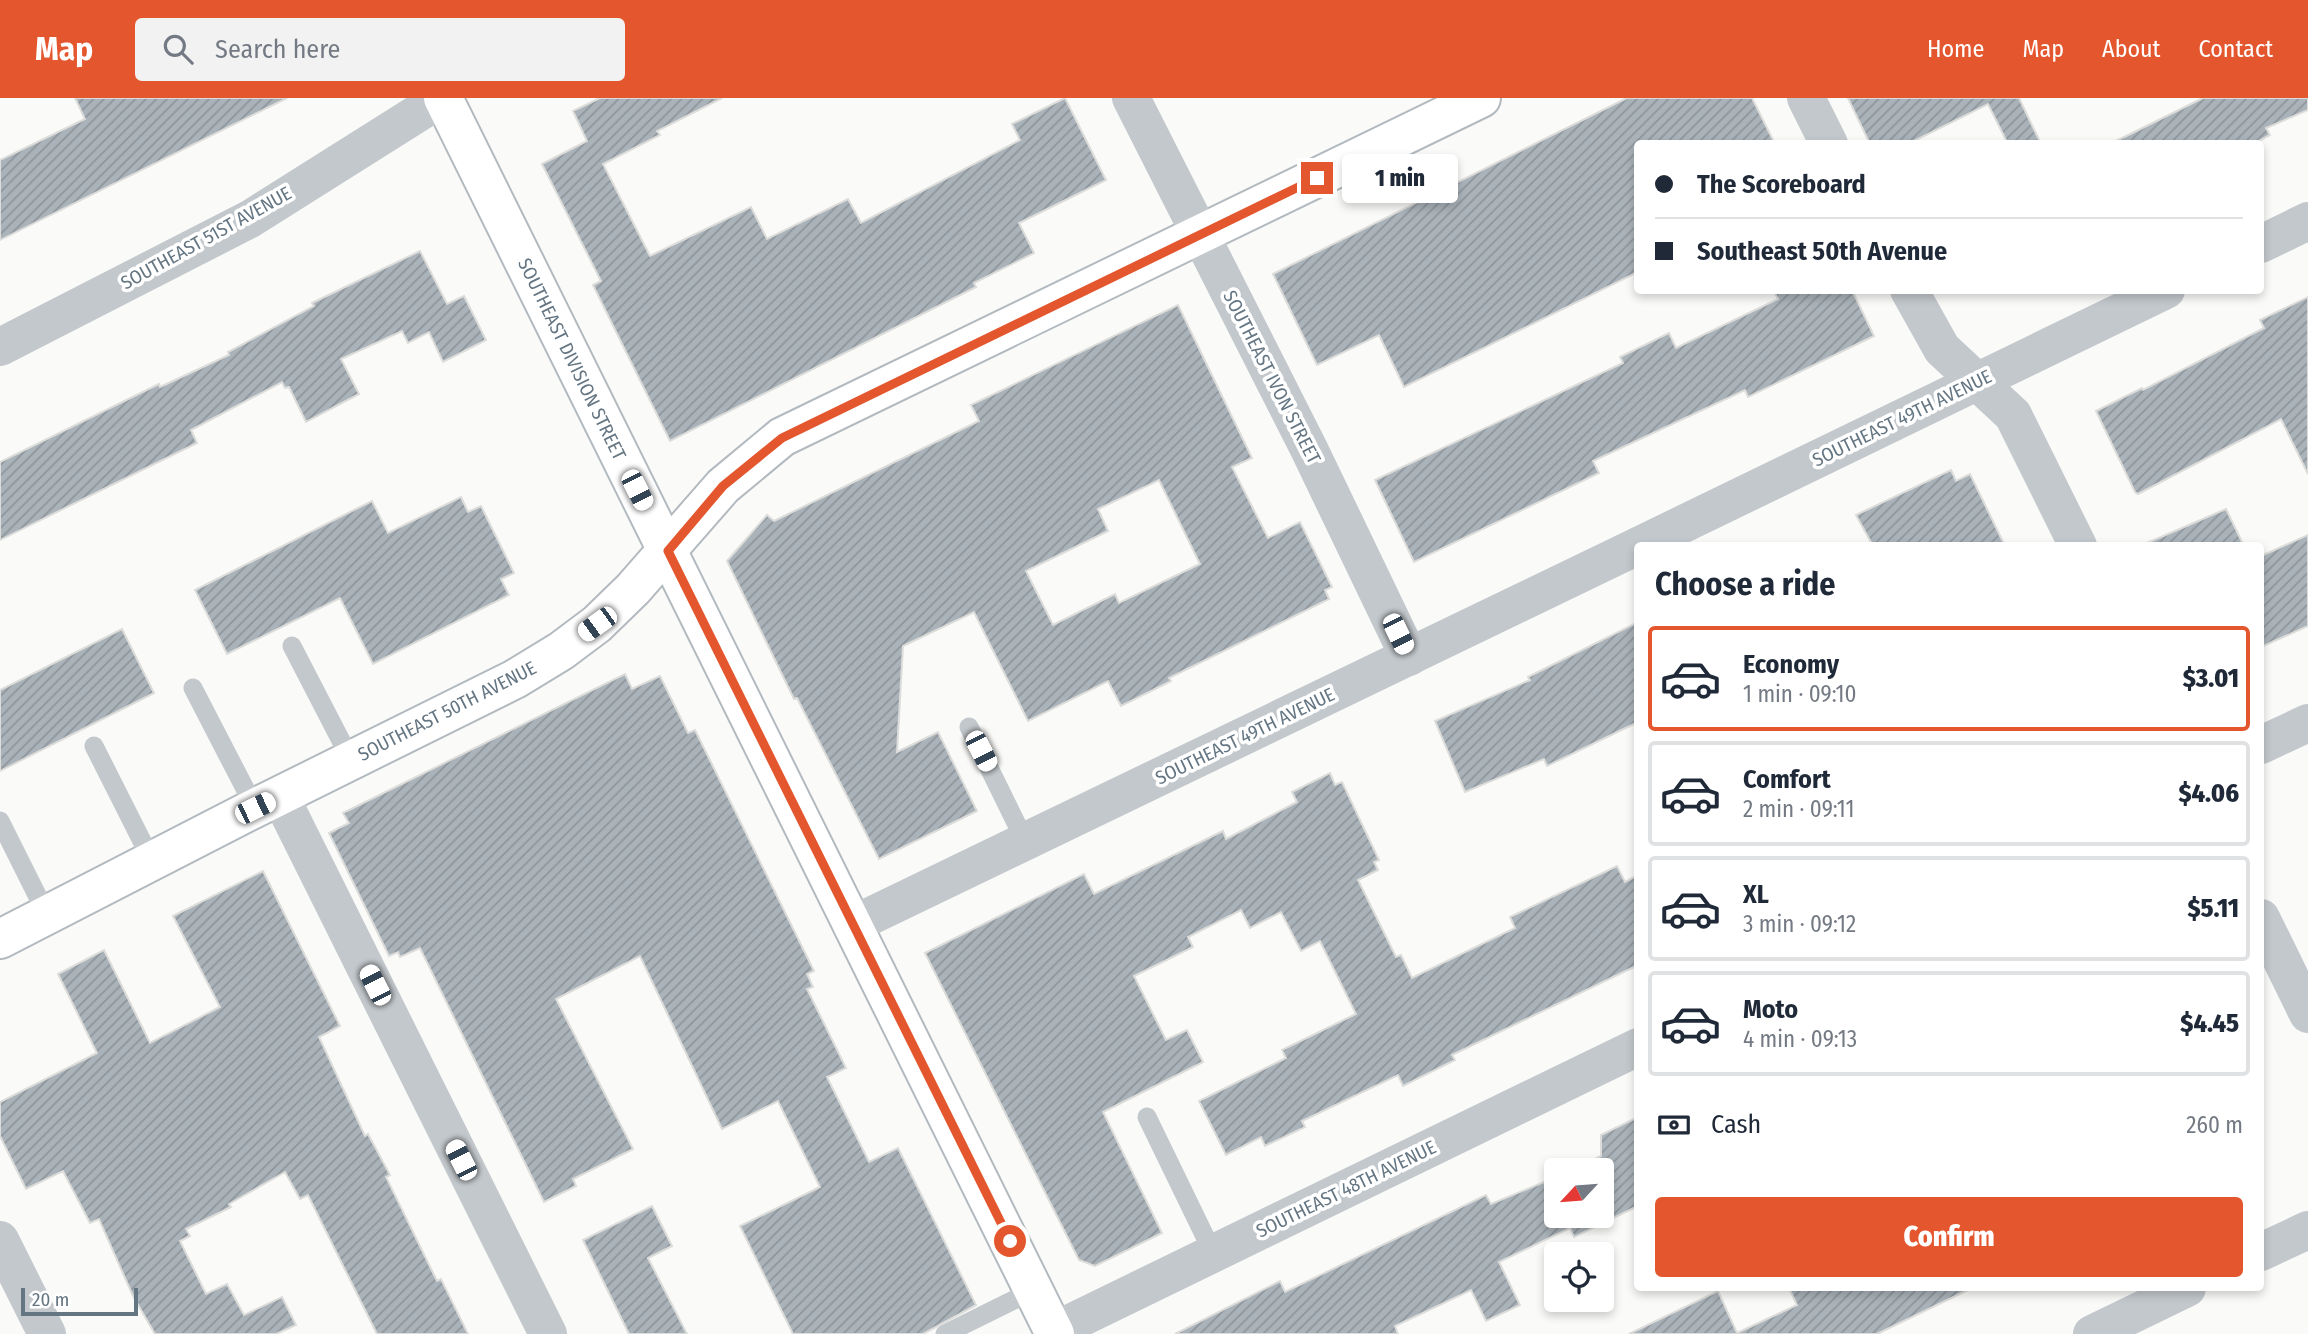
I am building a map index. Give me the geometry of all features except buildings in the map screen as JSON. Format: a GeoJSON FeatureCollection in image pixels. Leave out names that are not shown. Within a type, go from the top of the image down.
{"type":"FeatureCollection","features":[{"type":"Feature","properties":{"kind":"main road","name":"SOUTHEAST DIVISION STREET"},"geometry":{"type":"LineString","coordinates":[[443,98],[1055,1332]]}},
{"type":"Feature","properties":{"kind":"main road","name":"SOUTHEAST 50TH AVENUE"},"geometry":{"type":"LineString","coordinates":[[0,939],[515,679],[561,651],[597,624],[668,551],[723,486],[782,438],[1481,98]]}},
{"type":"Feature","properties":{"kind":"street","name":"SOUTHEAST 51ST AVENUE"},"geometry":{"type":"LineString","coordinates":[[0,347],[250,219],[443,98]]}},
{"type":"Feature","properties":{"kind":"street","name":"SOUTHEAST IVON STREET"},"geometry":{"type":"LineString","coordinates":[[1131,98],[1309,449],[1409,657]]}},
{"type":"Feature","properties":{"kind":"street"},"geometry":{"type":"LineString","coordinates":[[1806,98],[1827,140]]}},
{"type":"Feature","properties":{"kind":"street"},"geometry":{"type":"LineString","coordinates":[[2264,243],[2308,221]]}},
{"type":"Feature","properties":{"kind":"street"},"geometry":{"type":"LineString","coordinates":[[1911,294],[1942,349],[2019,425],[2076,542]]}},
{"type":"Feature","properties":{"kind":"street","name":"SOUTHEAST 49TH AVENUE"},"geometry":{"type":"LineString","coordinates":[[1646,542],[2158,294]]}},
{"type":"Feature","properties":{"kind":"street","name":"SOUTHEAST 49TH AVENUE"},"geometry":{"type":"LineString","coordinates":[[852,925],[1634,548]]}},
{"type":"Feature","properties":{"kind":"street"},"geometry":{"type":"LineString","coordinates":[[2264,744],[2308,723]]}},
{"type":"Feature","properties":{"kind":"street"},"geometry":{"type":"LineString","coordinates":[[268,802],[548,1334]]}},
{"type":"Feature","properties":{"kind":"street"},"geometry":{"type":"LineString","coordinates":[[2264,924],[2308,1014]]}},
{"type":"Feature","properties":{"kind":"street","name":"SOUTHEAST 48TH AVENUE"},"geometry":{"type":"LineString","coordinates":[[1055,1332],[1634,1049]]}},
{"type":"Feature","properties":{"kind":"street"},"geometry":{"type":"LineString","coordinates":[[2264,1251],[2308,1230]]}},
{"type":"Feature","properties":{"kind":"street"},"geometry":{"type":"LineString","coordinates":[[0,1240],[47,1334]]}},
{"type":"Feature","properties":{"kind":"street"},"geometry":{"type":"LineString","coordinates":[[2092,1334],[2181,1291]]}},
{"type":"Feature","properties":{"kind":"lane"},"geometry":{"type":"LineString","coordinates":[[292,646],[351,760]]}},
{"type":"Feature","properties":{"kind":"lane"},"geometry":{"type":"LineString","coordinates":[[193,688],[268,802]]}},
{"type":"Feature","properties":{"kind":"lane"},"geometry":{"type":"LineString","coordinates":[[969,727],[1025,842]]}},
{"type":"Feature","properties":{"kind":"lane"},"geometry":{"type":"LineString","coordinates":[[94,746],[152,861]]}},
{"type":"Feature","properties":{"kind":"lane"},"geometry":{"type":"LineString","coordinates":[[0,821],[47,915]]}},
{"type":"Feature","properties":{"kind":"lane"},"geometry":{"type":"LineString","coordinates":[[1147,1117],[1213,1253]]}},
{"type":"Feature","properties":{"kind":"lane"},"geometry":{"type":"LineString","coordinates":[[945,1334],[1034,1290]]}},
{"type":"Feature","properties":{"kind":"route"},"geometry":{"type":"LineString","coordinates":[[1010,1241],[698,617],[668,551],[723,486],[751,460],[782,438],[830,412],[964,352],[1317,178]]}}]}
